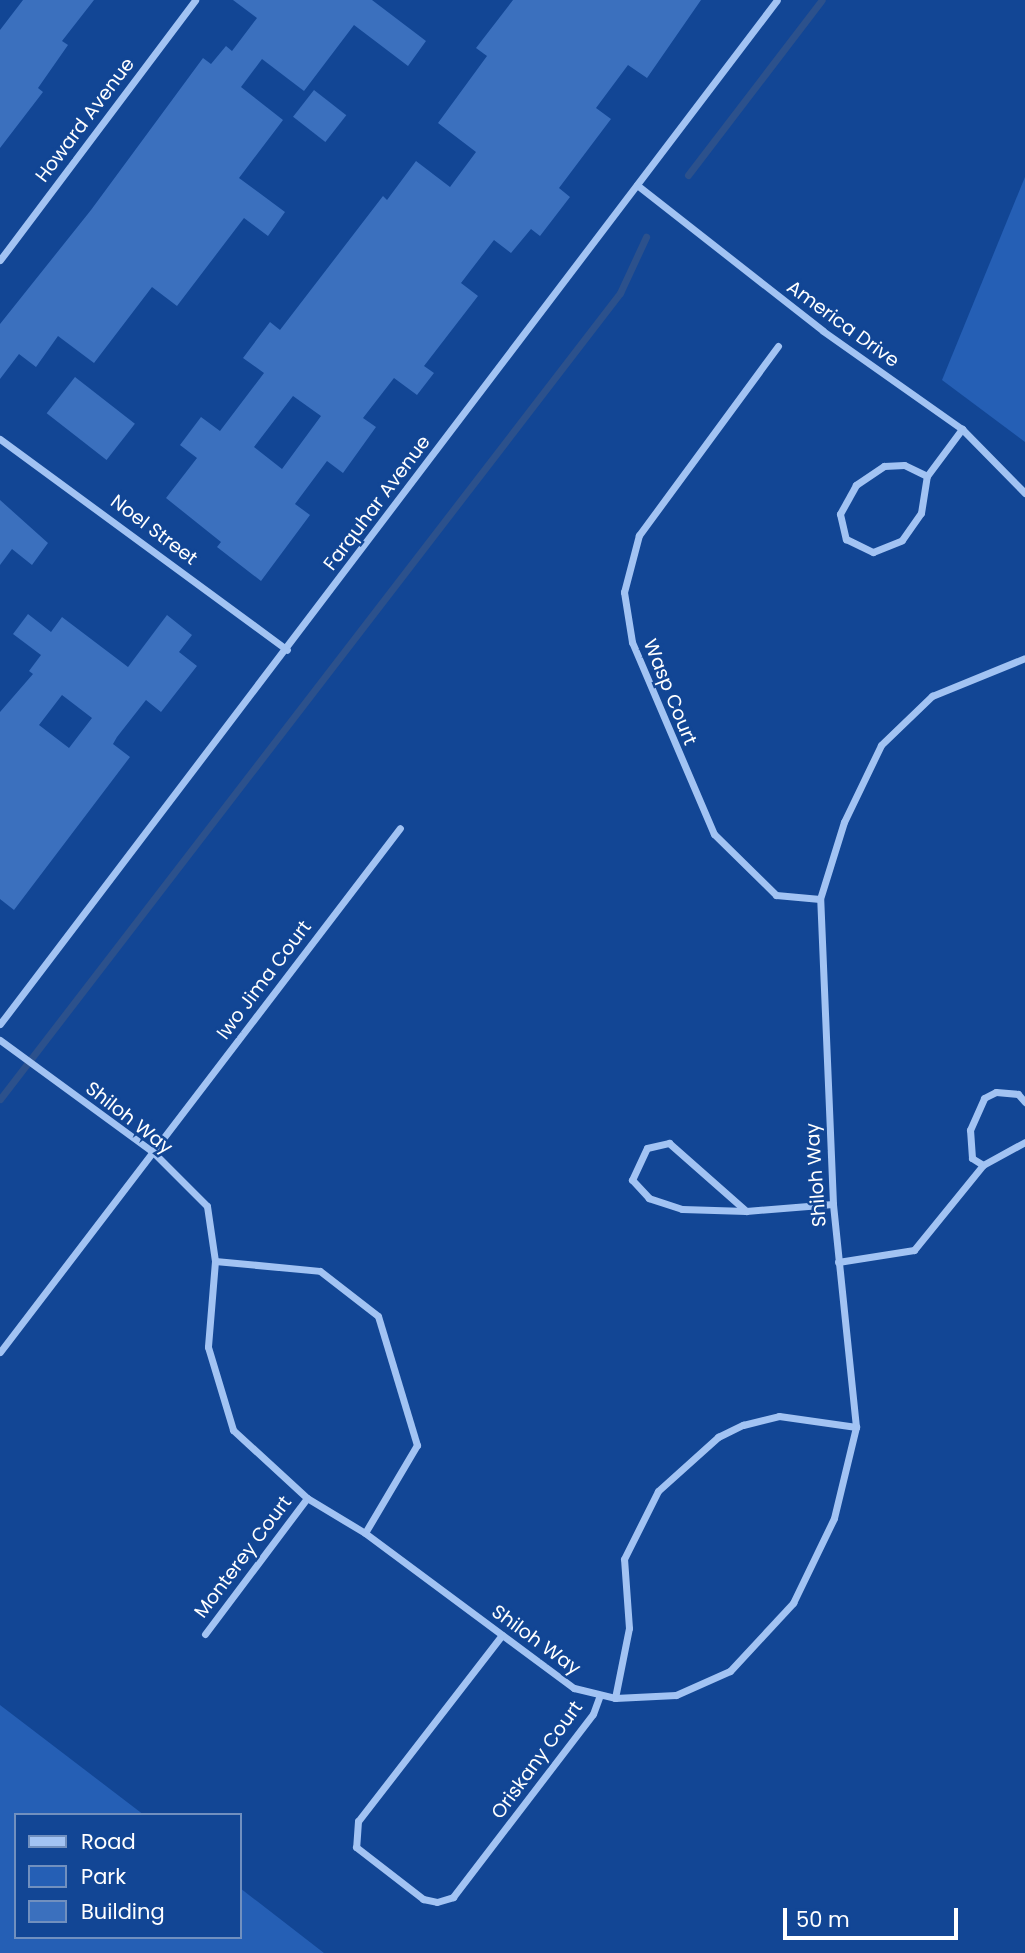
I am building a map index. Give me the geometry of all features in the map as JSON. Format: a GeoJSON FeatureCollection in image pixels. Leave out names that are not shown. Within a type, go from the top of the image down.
{"type":"FeatureCollection","features":[{"type":"Feature","properties":{"kind":"street","name":"Howard Avenue"},"geometry":{"type":"LineString","coordinates":[[0,260],[195,0]]}},
{"type":"Feature","properties":{"kind":"street","name":"Farquhar Avenue"},"geometry":{"type":"LineString","coordinates":[[0,1024],[777,0]]}},
{"type":"Feature","properties":{"kind":"street","name":"America Drive"},"geometry":{"type":"LineString","coordinates":[[637,185],[823,331],[962,429],[1025,492]]}},
{"type":"Feature","properties":{"kind":"street","name":"Wasp Court"},"geometry":{"type":"LineString","coordinates":[[778,346],[639,535],[624,592],[632,642],[714,834],[776,895],[820,899]]}},
{"type":"Feature","properties":{"kind":"street"},"geometry":{"type":"LineString","coordinates":[[927,476],[904,465],[884,466],[856,485],[840,514],[846,539],[873,552],[902,540],[921,513],[927,476],[962,429]]}},
{"type":"Feature","properties":{"kind":"street","name":"Noel Street"},"geometry":{"type":"LineString","coordinates":[[0,439],[286,650]]}},
{"type":"Feature","properties":{"kind":"street","name":"Shiloh Way"},"geometry":{"type":"LineString","coordinates":[[0,1040],[153,1152],[206,1206],[215,1261],[208,1347],[233,1430],[307,1498],[365,1533],[574,1688],[615,1698],[676,1695],[730,1671],[793,1603],[834,1518],[856,1427],[833,1204],[820,899],[844,821],[881,745],[932,696],[1025,659]]}},
{"type":"Feature","properties":{"kind":"street","name":"Iwo Jima Court"},"geometry":{"type":"LineString","coordinates":[[0,1352],[400,828]]}},
{"type":"Feature","properties":{"kind":"street"},"geometry":{"type":"LineString","coordinates":[[983,1166],[972,1158],[970,1129],[984,1098],[996,1092],[1018,1094],[1025,1102]]}},
{"type":"Feature","properties":{"kind":"street"},"geometry":{"type":"LineString","coordinates":[[838,1262],[914,1250],[983,1166],[1025,1142]]}},
{"type":"Feature","properties":{"kind":"street"},"geometry":{"type":"LineString","coordinates":[[746,1211],[669,1143],[647,1148],[632,1180],[649,1198],[682,1209],[746,1211],[833,1204]]}},
{"type":"Feature","properties":{"kind":"street"},"geometry":{"type":"LineString","coordinates":[[215,1261],[320,1270],[378,1317],[417,1444],[365,1533]]}},
{"type":"Feature","properties":{"kind":"street"},"geometry":{"type":"LineString","coordinates":[[615,1698],[629,1629],[624,1559],[658,1491],[718,1437],[744,1425],[779,1416],[856,1427]]}},
{"type":"Feature","properties":{"kind":"street","name":"Monterey Court"},"geometry":{"type":"LineString","coordinates":[[205,1634],[307,1498]]}},
{"type":"Feature","properties":{"kind":"street","name":"Oriskany Court"},"geometry":{"type":"LineString","coordinates":[[502,1634],[358,1821],[354,1835],[356,1847],[423,1899],[437,1902],[453,1896],[593,1714],[600,1695]]}},
{"type":"Feature","properties":{"kind":"green space"},"geometry":{"type":"Polygon","coordinates":[[[1025,177],[1025,442],[942,380],[1025,177]]]}},
{"type":"Feature","properties":{"kind":"green space"},"geometry":{"type":"Polygon","coordinates":[[[0,1705],[141,1813],[14,1813],[14,1939],[242,1939],[242,1890],[324,1953],[0,1953],[0,1705]]]}},
{"type":"Feature","properties":{"kind":"building"},"geometry":{"type":"Polygon","coordinates":[[[23,0],[94,0],[62,41],[68,45],[38,88],[43,92],[0,148],[0,30],[23,0]]]}},
{"type":"Feature","properties":{"kind":"building"},"geometry":{"type":"Polygon","coordinates":[[[233,0],[372,0],[426,41],[408,66],[354,25],[304,91],[262,59],[241,87],[283,120],[239,178],[285,212],[268,236],[244,218],[177,306],[152,287],[94,363],[58,336],[36,367],[19,354],[0,379],[0,324],[91,210],[203,58],[211,64],[226,46],[232,51],[257,18],[233,0]]]}},
{"type":"Feature","properties":{"kind":"building"},"geometry":{"type":"Polygon","coordinates":[[[513,0],[701,0],[647,78],[628,65],[596,108],[611,119],[559,188],[570,197],[540,236],[531,229],[511,253],[494,240],[461,283],[478,296],[424,366],[434,373],[417,395],[394,378],[363,418],[376,427],[343,473],[327,461],[295,504],[310,515],[261,581],[217,547],[221,542],[166,498],[197,458],[180,445],[201,417],[220,431],[264,373],[243,358],[270,322],[280,330],[383,196],[387,200],[416,161],[450,187],[476,152],[438,123],[487,56],[476,48],[513,0]],[[293,396],[254,447],[282,469],[321,416],[293,396]]]}},
{"type":"Feature","properties":{"kind":"building"},"geometry":{"type":"Polygon","coordinates":[[[314,90],[346,115],[325,142],[293,117],[314,90]]]}},
{"type":"Feature","properties":{"kind":"building"},"geometry":{"type":"Polygon","coordinates":[[[75,377],[135,424],[107,460],[47,413],[75,377]]]}},
{"type":"Feature","properties":{"kind":"building"},"geometry":{"type":"Polygon","coordinates":[[[0,500],[48,543],[32,565],[12,549],[0,565],[0,500]]]}},
{"type":"Feature","properties":{"kind":"building"},"geometry":{"type":"Polygon","coordinates":[[[28,614],[51,632],[62,617],[128,667],[167,615],[192,635],[179,652],[197,666],[161,712],[146,700],[117,737],[113,744],[130,757],[14,910],[0,899],[0,712],[33,674],[29,671],[41,655],[13,634],[28,614]],[[62,695],[39,725],[69,748],[92,718],[62,695]]]}},
{"type":"Feature","properties":{"kind":"waterway"},"geometry":{"type":"LineString","coordinates":[[688,175],[822,0]]}},
{"type":"Feature","properties":{"kind":"waterway"},"geometry":{"type":"LineString","coordinates":[[0,1099],[620,293],[646,237]]}}]}
